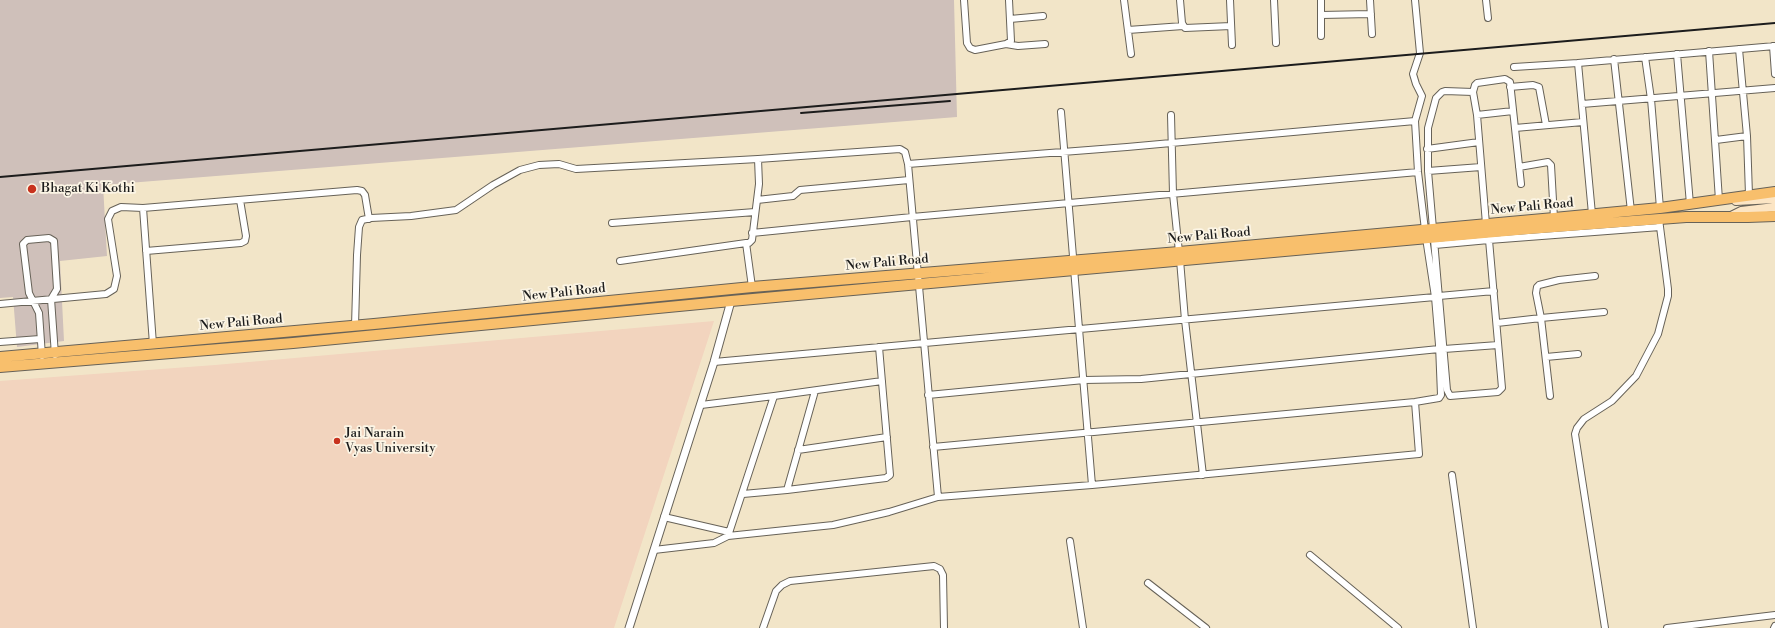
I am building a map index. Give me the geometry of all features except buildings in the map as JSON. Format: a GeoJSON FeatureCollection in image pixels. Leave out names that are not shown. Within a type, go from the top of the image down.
{"type":"FeatureCollection","features":[{"type":"Feature","properties":{"kind":"highway","name":"New Pali Road"},"geometry":{"type":"LineString","coordinates":[[1431,236],[1486,224],[1592,214],[1631,211],[1660,218],[1690,204],[1775,192]]}},
{"type":"Feature","properties":{"kind":"highway","name":"New Pali Road"},"geometry":{"type":"LineString","coordinates":[[55,357],[293,343],[731,301],[917,279],[1179,256],[1660,218],[1775,216]]}},
{"type":"Feature","properties":{"kind":"highway","name":"New Pali Road"},"geometry":{"type":"LineString","coordinates":[[0,367],[55,357],[153,344],[355,326],[752,287],[917,279]]}},
{"type":"Feature","properties":{"kind":"highway","name":"New Pali Road"},"geometry":{"type":"LineString","coordinates":[[0,357],[42,359]]}},
{"type":"Feature","properties":{"kind":"main road"},"geometry":{"type":"LineString","coordinates":[[1723,199],[1740,201],[1775,199]]}},
{"type":"Feature","properties":{"kind":"main road"},"geometry":{"type":"LineString","coordinates":[[1729,217],[1741,211],[1775,207]]}},
{"type":"Feature","properties":{"kind":"street"},"geometry":{"type":"LineString","coordinates":[[964,0],[967,42],[970,48],[975,50],[1006,44],[1018,46],[1045,44]]}},
{"type":"Feature","properties":{"kind":"street"},"geometry":{"type":"LineString","coordinates":[[1006,44],[1011,41],[1012,37],[1009,0]]}},
{"type":"Feature","properties":{"kind":"street"},"geometry":{"type":"LineString","coordinates":[[1124,0],[1131,54]]}},
{"type":"Feature","properties":{"kind":"street"},"geometry":{"type":"LineString","coordinates":[[1180,0],[1183,26]]}},
{"type":"Feature","properties":{"kind":"street"},"geometry":{"type":"LineString","coordinates":[[1230,0],[1232,45]]}},
{"type":"Feature","properties":{"kind":"street"},"geometry":{"type":"LineString","coordinates":[[1274,0],[1276,43]]}},
{"type":"Feature","properties":{"kind":"street"},"geometry":{"type":"LineString","coordinates":[[1321,0],[1321,36]]}},
{"type":"Feature","properties":{"kind":"street"},"geometry":{"type":"LineString","coordinates":[[1370,0],[1372,34]]}},
{"type":"Feature","properties":{"kind":"street"},"geometry":{"type":"LineString","coordinates":[[1416,0],[1420,53],[1413,74],[1422,96],[1416,121],[1418,172],[1431,236],[1437,297]]}},
{"type":"Feature","properties":{"kind":"street"},"geometry":{"type":"LineString","coordinates":[[1486,0],[1488,18]]}},
{"type":"Feature","properties":{"kind":"street"},"geometry":{"type":"LineString","coordinates":[[1321,15],[1371,14]]}},
{"type":"Feature","properties":{"kind":"street"},"geometry":{"type":"LineString","coordinates":[[1010,19],[1043,16]]}},
{"type":"Feature","properties":{"kind":"street"},"geometry":{"type":"LineString","coordinates":[[1128,30],[1183,26],[1189,28],[1232,26]]}},
{"type":"Feature","properties":{"kind":"street"},"geometry":{"type":"LineString","coordinates":[[1514,67],[1774,46],[1775,74]]}},
{"type":"Feature","properties":{"kind":"street"},"geometry":{"type":"LineString","coordinates":[[1739,49],[1744,91],[1749,195]]}},
{"type":"Feature","properties":{"kind":"street"},"geometry":{"type":"LineString","coordinates":[[1709,51],[1716,140],[1723,199]]}},
{"type":"Feature","properties":{"kind":"street"},"geometry":{"type":"LineString","coordinates":[[1677,54],[1690,204]]}},
{"type":"Feature","properties":{"kind":"street"},"geometry":{"type":"LineString","coordinates":[[1605,628],[1575,434],[1577,428],[1584,419],[1612,401],[1636,376],[1658,334],[1668,296],[1645,57]]}},
{"type":"Feature","properties":{"kind":"street"},"geometry":{"type":"LineString","coordinates":[[1614,60],[1631,211]]}},
{"type":"Feature","properties":{"kind":"street"},"geometry":{"type":"LineString","coordinates":[[1578,62],[1592,214]]}},
{"type":"Feature","properties":{"kind":"street"},"geometry":{"type":"LineString","coordinates":[[1486,224],[1477,115],[1473,92],[1475,85],[1481,82],[1507,79],[1510,82],[1521,184]]}},
{"type":"Feature","properties":{"kind":"street"},"geometry":{"type":"LineString","coordinates":[[1510,87],[1533,85],[1539,87],[1546,125]]}},
{"type":"Feature","properties":{"kind":"street"},"geometry":{"type":"LineString","coordinates":[[1582,104],[1775,88]]}},
{"type":"Feature","properties":{"kind":"street"},"geometry":{"type":"LineString","coordinates":[[1473,92],[1445,91],[1438,95],[1428,122],[1427,149],[1431,236],[1442,349],[1447,390],[1450,396],[1501,390],[1497,323],[1489,240]]}},
{"type":"Feature","properties":{"kind":"street"},"geometry":{"type":"LineString","coordinates":[[1477,115],[1513,111]]}},
{"type":"Feature","properties":{"kind":"street"},"geometry":{"type":"LineString","coordinates":[[1061,112],[1092,485]]}},
{"type":"Feature","properties":{"kind":"street"},"geometry":{"type":"LineString","coordinates":[[1171,115],[1170,143],[1173,194],[1185,320],[1203,475]]}},
{"type":"Feature","properties":{"kind":"street"},"geometry":{"type":"LineString","coordinates":[[908,164],[1064,152],[1416,121]]}},
{"type":"Feature","properties":{"kind":"street"},"geometry":{"type":"LineString","coordinates":[[1515,128],[1583,122]]}},
{"type":"Feature","properties":{"kind":"street"},"geometry":{"type":"LineString","coordinates":[[1716,140],[1747,136]]}},
{"type":"Feature","properties":{"kind":"street"},"geometry":{"type":"LineString","coordinates":[[1427,149],[1479,142]]}},
{"type":"Feature","properties":{"kind":"street"},"geometry":{"type":"LineString","coordinates":[[355,326],[357,254],[359,227],[362,220],[411,216],[456,210],[493,185],[520,170],[539,165],[559,164],[576,169],[758,159],[900,149],[905,152],[908,164],[917,279],[938,497]]}},
{"type":"Feature","properties":{"kind":"street"},"geometry":{"type":"LineString","coordinates":[[620,261],[746,243],[751,241],[759,184],[758,159]]}},
{"type":"Feature","properties":{"kind":"street"},"geometry":{"type":"LineString","coordinates":[[1519,167],[1548,162],[1551,165],[1554,218]]}},
{"type":"Feature","properties":{"kind":"street"},"geometry":{"type":"LineString","coordinates":[[1428,171],[1481,167]]}},
{"type":"Feature","properties":{"kind":"street"},"geometry":{"type":"LineString","coordinates":[[752,233],[912,217],[1418,172]]}},
{"type":"Feature","properties":{"kind":"street"},"geometry":{"type":"LineString","coordinates":[[757,200],[793,196],[800,190],[909,180]]}},
{"type":"Feature","properties":{"kind":"street"},"geometry":{"type":"LineString","coordinates":[[0,304],[106,294],[114,289],[117,276],[108,220],[112,211],[121,207],[143,208],[357,190],[362,191],[365,195],[369,219]]}},
{"type":"Feature","properties":{"kind":"street"},"geometry":{"type":"LineString","coordinates":[[146,251],[241,243],[245,241],[246,236],[240,200]]}},
{"type":"Feature","properties":{"kind":"street"},"geometry":{"type":"LineString","coordinates":[[143,208],[153,344]]}},
{"type":"Feature","properties":{"kind":"street"},"geometry":{"type":"LineString","coordinates":[[612,223],[755,212]]}},
{"type":"Feature","properties":{"kind":"street"},"geometry":{"type":"LineString","coordinates":[[1431,236],[1489,240],[1660,218]]}},
{"type":"Feature","properties":{"kind":"street"},"geometry":{"type":"LineString","coordinates":[[42,359],[39,313],[29,293],[23,244],[26,240],[49,238],[54,241],[57,289],[51,299],[55,357]]}},
{"type":"Feature","properties":{"kind":"street"},"geometry":{"type":"LineString","coordinates":[[746,243],[752,287]]}},
{"type":"Feature","properties":{"kind":"street"},"geometry":{"type":"LineString","coordinates":[[1550,396],[1541,318],[1536,293],[1537,287],[1539,285],[1559,280],[1595,276]]}},
{"type":"Feature","properties":{"kind":"street"},"geometry":{"type":"LineString","coordinates":[[714,362],[1080,330],[1494,291]]}},
{"type":"Feature","properties":{"kind":"street"},"geometry":{"type":"LineString","coordinates":[[629,628],[701,405],[731,301]]}},
{"type":"Feature","properties":{"kind":"street"},"geometry":{"type":"LineString","coordinates":[[1497,323],[1604,312]]}},
{"type":"Feature","properties":{"kind":"street"},"geometry":{"type":"LineString","coordinates":[[0,342],[40,339]]}},
{"type":"Feature","properties":{"kind":"street"},"geometry":{"type":"LineString","coordinates":[[928,395],[1084,380],[1141,379],[1442,349],[1498,345]]}},
{"type":"Feature","properties":{"kind":"street"},"geometry":{"type":"LineString","coordinates":[[743,494],[886,478],[890,475],[891,470],[879,348]]}},
{"type":"Feature","properties":{"kind":"street"},"geometry":{"type":"LineString","coordinates":[[933,447],[1436,400],[1441,395],[1442,349]]}},
{"type":"Feature","properties":{"kind":"street"},"geometry":{"type":"LineString","coordinates":[[1546,357],[1578,354]]}},
{"type":"Feature","properties":{"kind":"street"},"geometry":{"type":"LineString","coordinates":[[701,405],[882,381]]}},
{"type":"Feature","properties":{"kind":"street"},"geometry":{"type":"LineString","coordinates":[[787,490],[815,390]]}},
{"type":"Feature","properties":{"kind":"street"},"geometry":{"type":"LineString","coordinates":[[654,550],[714,543],[729,534],[774,396]]}},
{"type":"Feature","properties":{"kind":"street"},"geometry":{"type":"LineString","coordinates":[[664,517],[729,534],[833,525],[889,512],[938,497],[1092,485],[1419,454],[1415,402]]}},
{"type":"Feature","properties":{"kind":"street"},"geometry":{"type":"LineString","coordinates":[[798,450],[887,437]]}},
{"type":"Feature","properties":{"kind":"street"},"geometry":{"type":"LineString","coordinates":[[1452,475],[1473,628]]}},
{"type":"Feature","properties":{"kind":"street"},"geometry":{"type":"LineString","coordinates":[[1070,541],[1083,628]]}},
{"type":"Feature","properties":{"kind":"street"},"geometry":{"type":"LineString","coordinates":[[1310,555],[1398,628]]}},
{"type":"Feature","properties":{"kind":"street"},"geometry":{"type":"LineString","coordinates":[[763,628],[776,592],[782,585],[790,582],[934,566],[940,569],[943,575],[944,628]]}},
{"type":"Feature","properties":{"kind":"street"},"geometry":{"type":"LineString","coordinates":[[1148,583],[1206,628]]}},
{"type":"Feature","properties":{"kind":"street"},"geometry":{"type":"LineString","coordinates":[[1668,628],[1775,615]]}},
{"type":"Feature","properties":{"kind":"shaded area"},"geometry":{"type":"Polygon","coordinates":[[[0,0],[954,0],[957,117],[103,185],[107,256],[60,261],[64,341],[17,347],[13,297],[0,298],[0,0]]]}},
{"type":"Feature","properties":{"kind":"shaded area","name":"Jai Narain Vyas University"},"geometry":{"type":"Polygon","coordinates":[[[714,321],[614,628],[0,628],[0,381],[215,365],[714,321]]]}},
{"type":"Feature","properties":{"kind":"railway"},"geometry":{"type":"LineString","coordinates":[[0,177],[1775,23]]}},
{"type":"Feature","properties":{"kind":"railway"},"geometry":{"type":"LineString","coordinates":[[801,113],[950,101]]}},
{"type":"Feature","properties":{"kind":"place","name":"Bhagat Ki Kothi"},"geometry":{"type":"Point","coordinates":[32,189]}},
{"type":"Feature","properties":{"kind":"place","name":"Jai Narain Vyas University"},"geometry":{"type":"Point","coordinates":[337,441]}}]}
